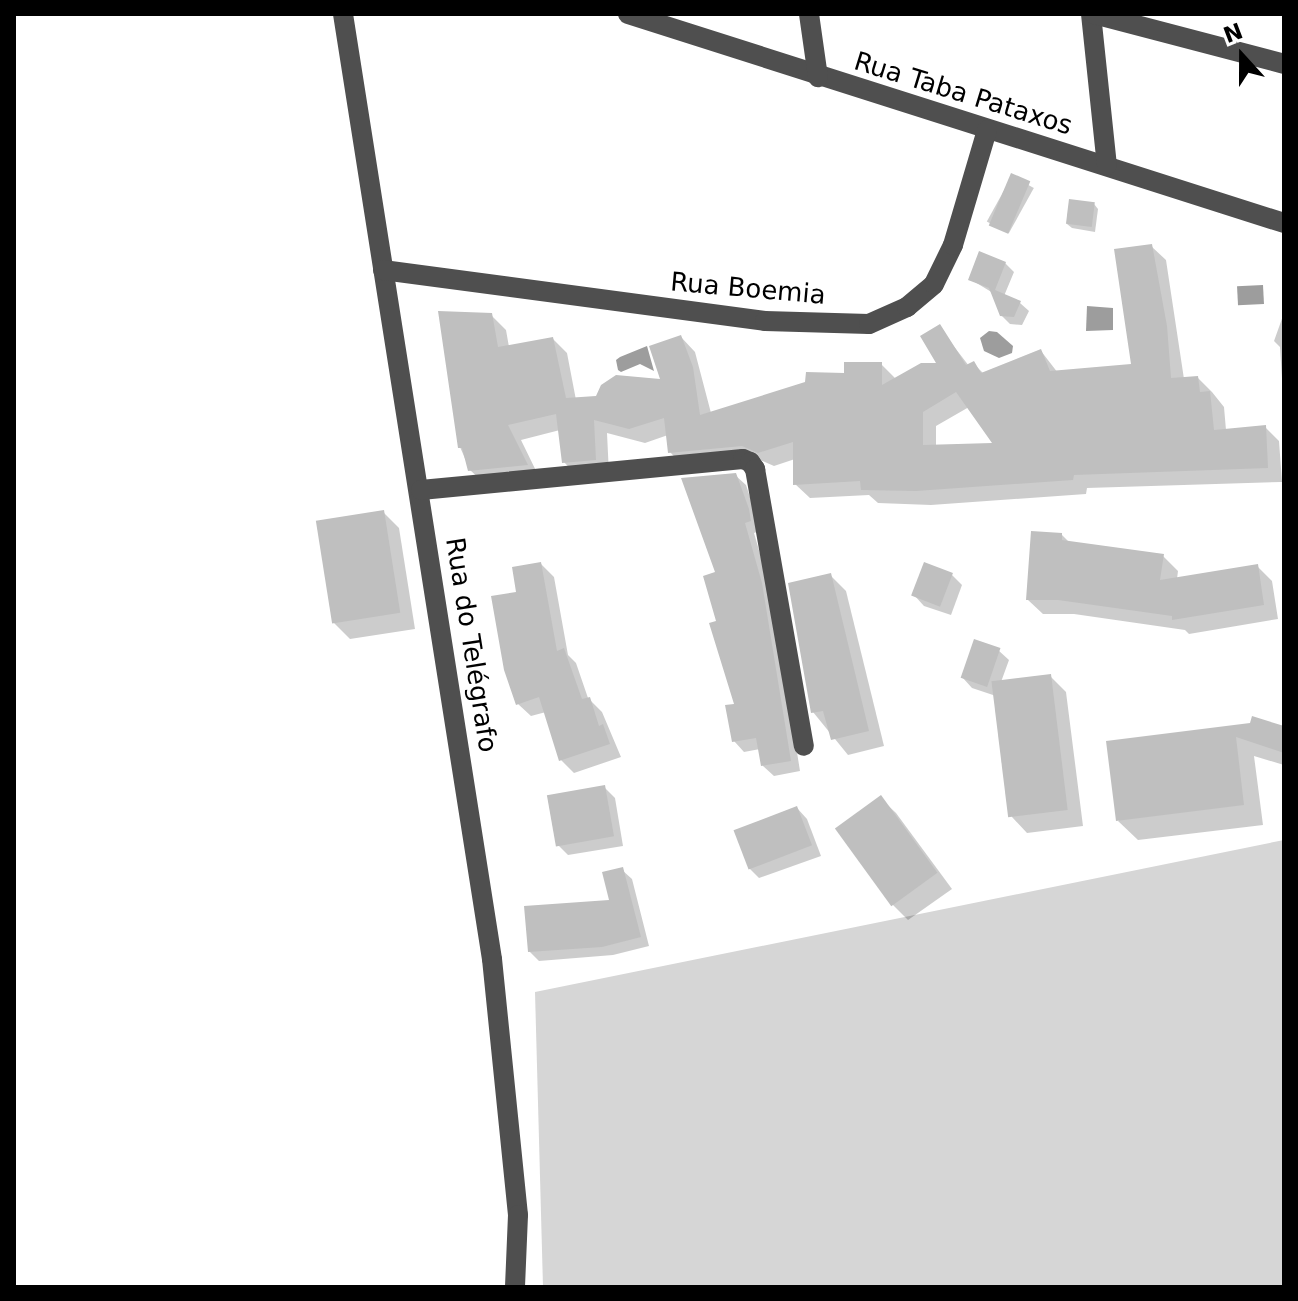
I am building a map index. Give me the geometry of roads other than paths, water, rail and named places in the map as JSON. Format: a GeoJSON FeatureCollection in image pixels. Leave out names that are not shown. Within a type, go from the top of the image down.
{"type":"FeatureCollection","features":[{"type":"Feature","properties":{"kind":"street","name":"Rua do Telégrafo"},"geometry":{"type":"LineString","coordinates":[[343,14],[421,490],[492,959],[518,1215],[515,1287]]}},
{"type":"Feature","properties":{"kind":"street","name":"Rua Taba Pataxos"},"geometry":{"type":"LineString","coordinates":[[628,14],[1284,223]]}},
{"type":"Feature","properties":{"kind":"street"},"geometry":{"type":"LineString","coordinates":[[809,14],[818,77]]}},
{"type":"Feature","properties":{"kind":"street"},"geometry":{"type":"LineString","coordinates":[[1107,165],[1093,14],[1284,64]]}},
{"type":"Feature","properties":{"kind":"street","name":"Rua Boemia"},"geometry":{"type":"LineString","coordinates":[[383,270],[765,321],[869,324],[907,307],[934,284],[953,245],[987,130]]}},
{"type":"Feature","properties":{"kind":"street"},"geometry":{"type":"LineString","coordinates":[[421,490],[743,459],[750,462],[755,469],[804,746]]}}]}
